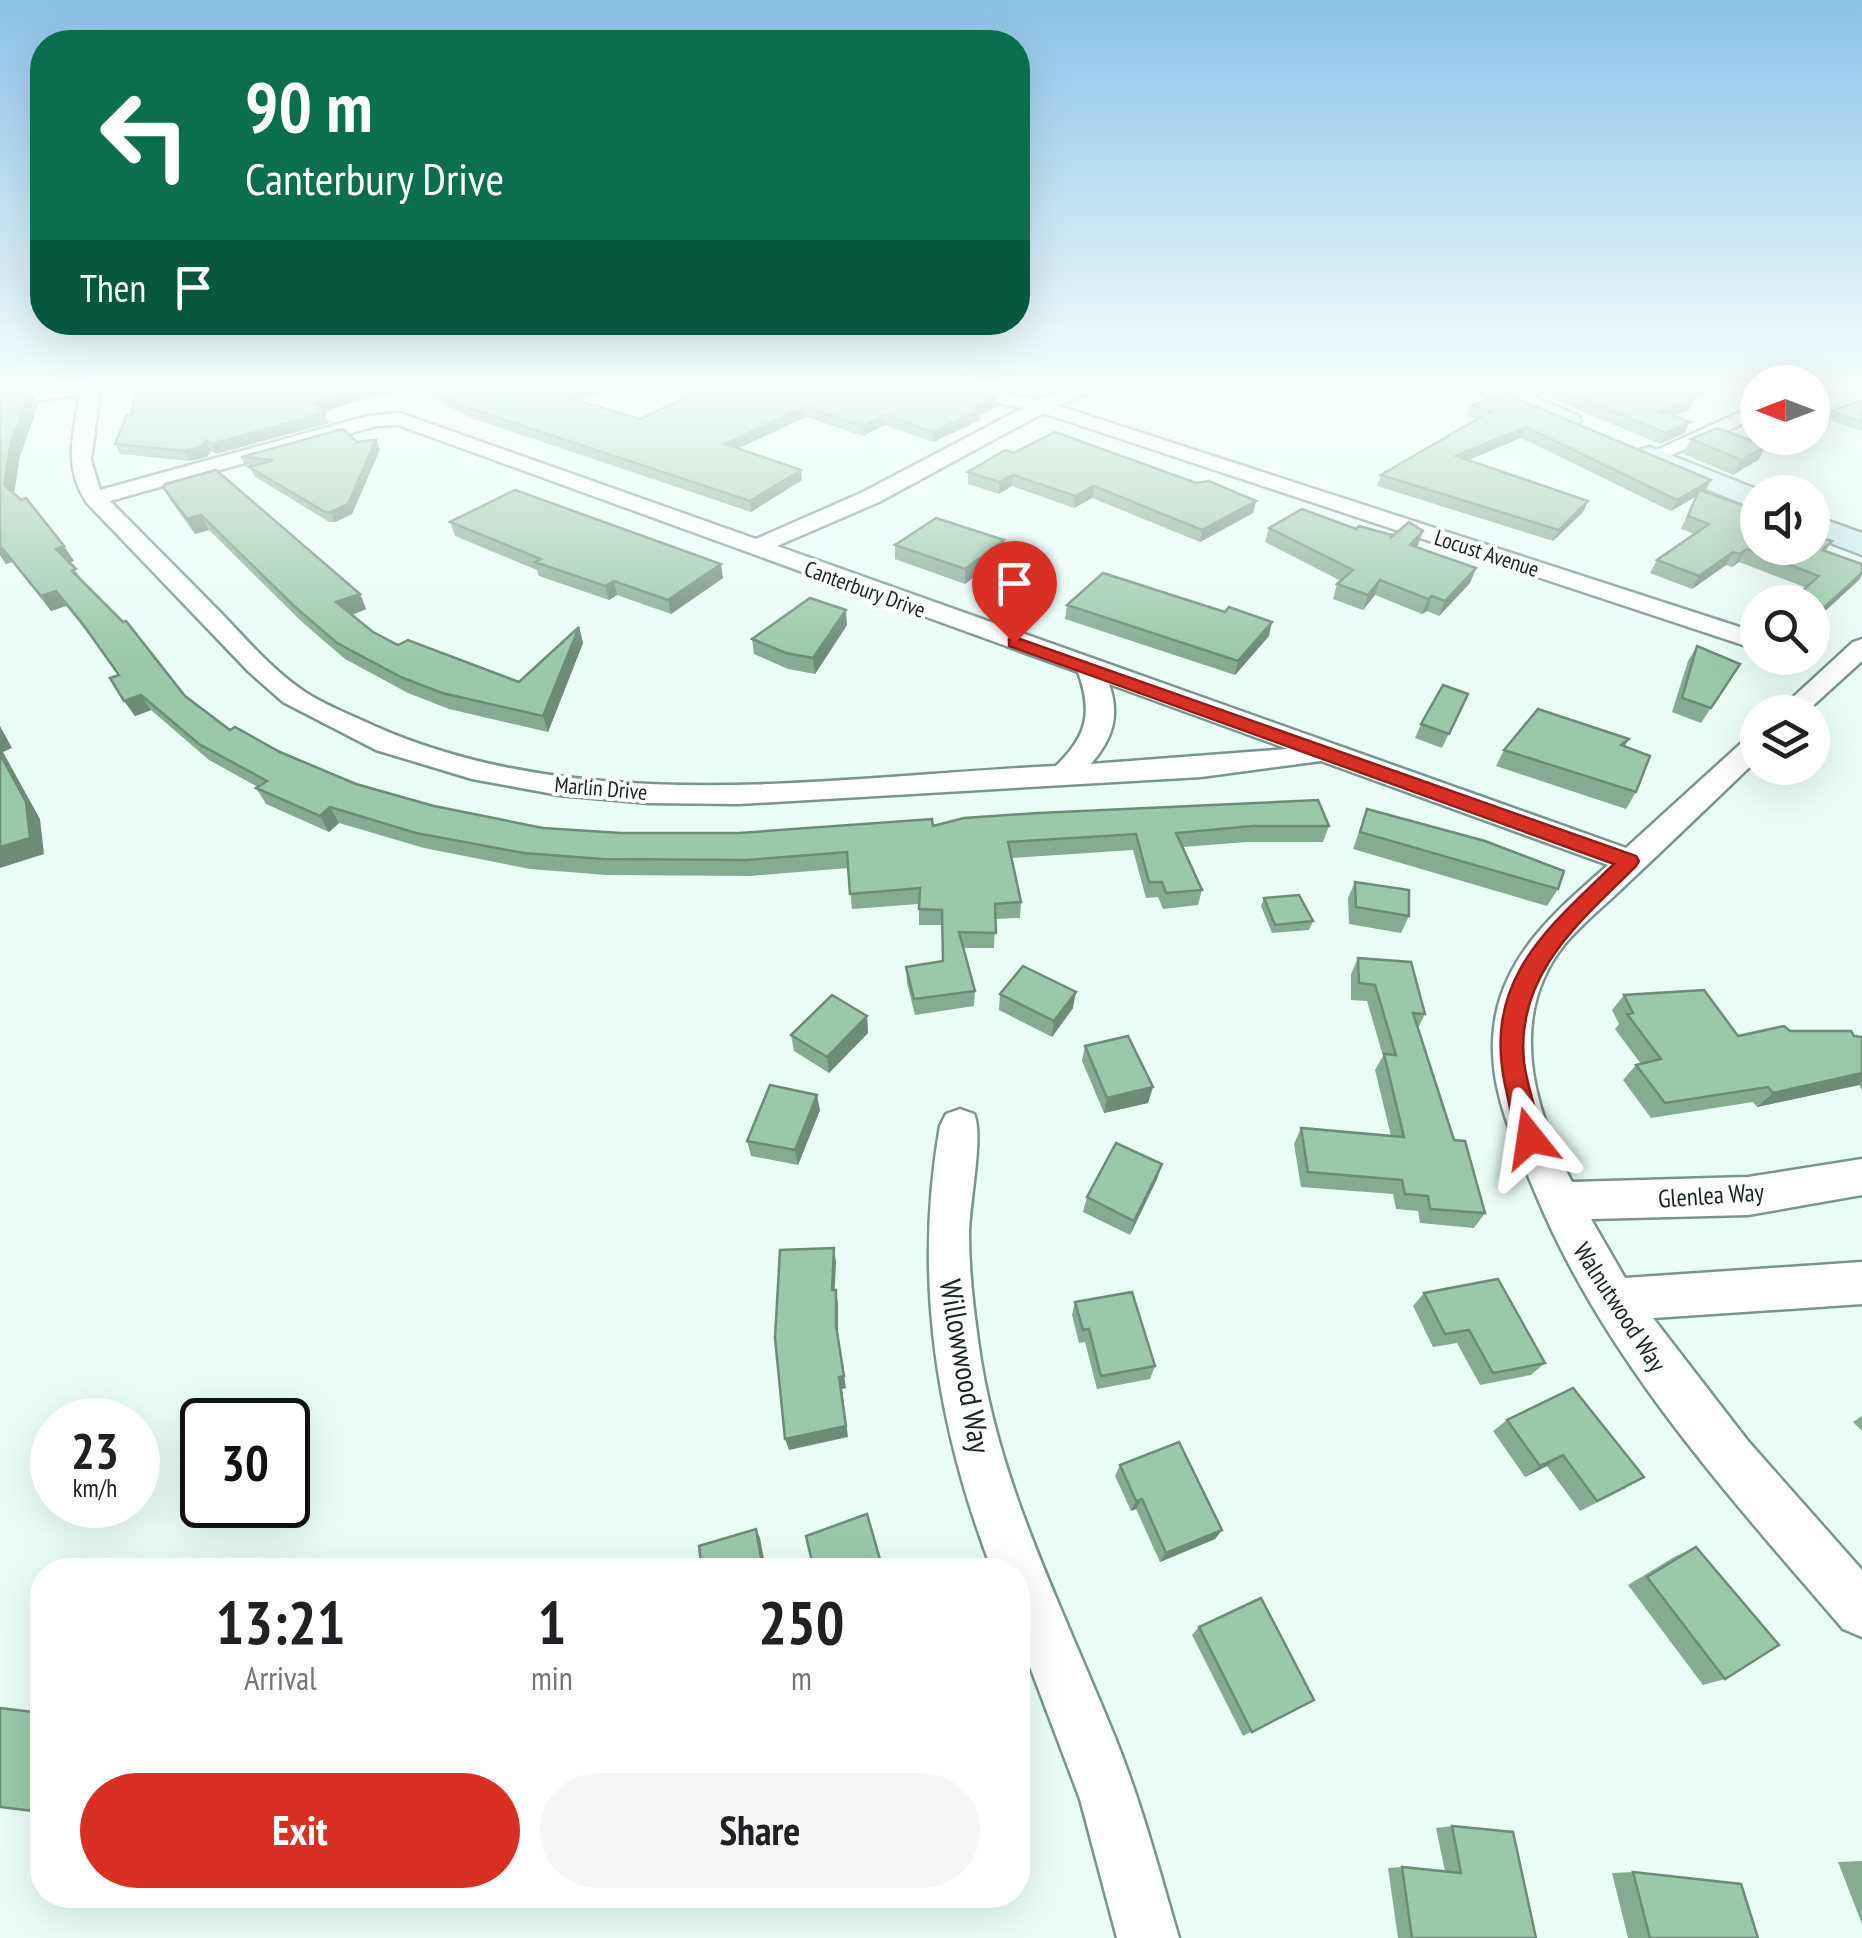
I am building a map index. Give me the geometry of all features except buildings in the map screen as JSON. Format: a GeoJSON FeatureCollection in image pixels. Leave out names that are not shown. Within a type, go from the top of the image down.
{"type":"FeatureCollection","features":[{"type":"Feature","properties":{"kind":"main road"},"geometry":{"type":"LineString","coordinates":[[1693,474],[1740,494]]}},
{"type":"Feature","properties":{"kind":"main road"},"geometry":{"type":"LineString","coordinates":[[1830,532],[1862,545]]}},
{"type":"Feature","properties":{"kind":"street","name":"Marlin Drive"},"geometry":{"type":"LineString","coordinates":[[81,474],[95,498],[268,676],[302,702],[345,725],[426,757],[515,778],[594,789],[693,795],[1190,770],[1320,752]]}},
{"type":"Feature","properties":{"kind":"street","name":"Canterbury Drive"},"geometry":{"type":"LineString","coordinates":[[95,498],[180,474]]}},
{"type":"Feature","properties":{"kind":"street","name":"Canterbury Drive"},"geometry":{"type":"LineString","coordinates":[[549,474],[1629,861]]}},
{"type":"Feature","properties":{"kind":"street"},"geometry":{"type":"LineString","coordinates":[[752,548],[871,497],[913,474]]}},
{"type":"Feature","properties":{"kind":"street","name":"Locust Avenue"},"geometry":{"type":"LineString","coordinates":[[1249,474],[1740,636]]}},
{"type":"Feature","properties":{"kind":"street"},"geometry":{"type":"LineString","coordinates":[[1809,695],[1862,647]]}},
{"type":"Feature","properties":{"kind":"street"},"geometry":{"type":"LineString","coordinates":[[1830,665],[1839,668]]}},
{"type":"Feature","properties":{"kind":"street"},"geometry":{"type":"LineString","coordinates":[[1065,774],[1100,731],[1104,714],[1090,670]]}},
{"type":"Feature","properties":{"kind":"street","name":"Walnutwood Way"},"geometry":{"type":"LineString","coordinates":[[1740,759],[1554,935],[1517,998],[1512,1064],[1520,1106],[1559,1202],[1611,1300],[1686,1408],[1862,1610]]}},
{"type":"Feature","properties":{"kind":"street","name":"Willowwood Way"},"geometry":{"type":"LineString","coordinates":[[960,1126],[952,1164],[948,1280],[970,1422],[1013,1558]]}},
{"type":"Feature","properties":{"kind":"street","name":"Glenlea Way"},"geometry":{"type":"LineString","coordinates":[[1559,1202],[1748,1196],[1862,1177]]}},
{"type":"Feature","properties":{"kind":"street"},"geometry":{"type":"LineString","coordinates":[[1611,1300],[1862,1283]]}},
{"type":"Feature","properties":{"kind":"street","name":"Willowwood Way"},"geometry":{"type":"LineString","coordinates":[[1030,1601],[1108,1798],[1148,1938]]}},
{"type":"Feature","properties":{"kind":"route"},"geometry":{"type":"LineString","coordinates":[[1014,643],[1629,861],[1554,935],[1517,998],[1512,1064],[1530,1138]]}}]}
